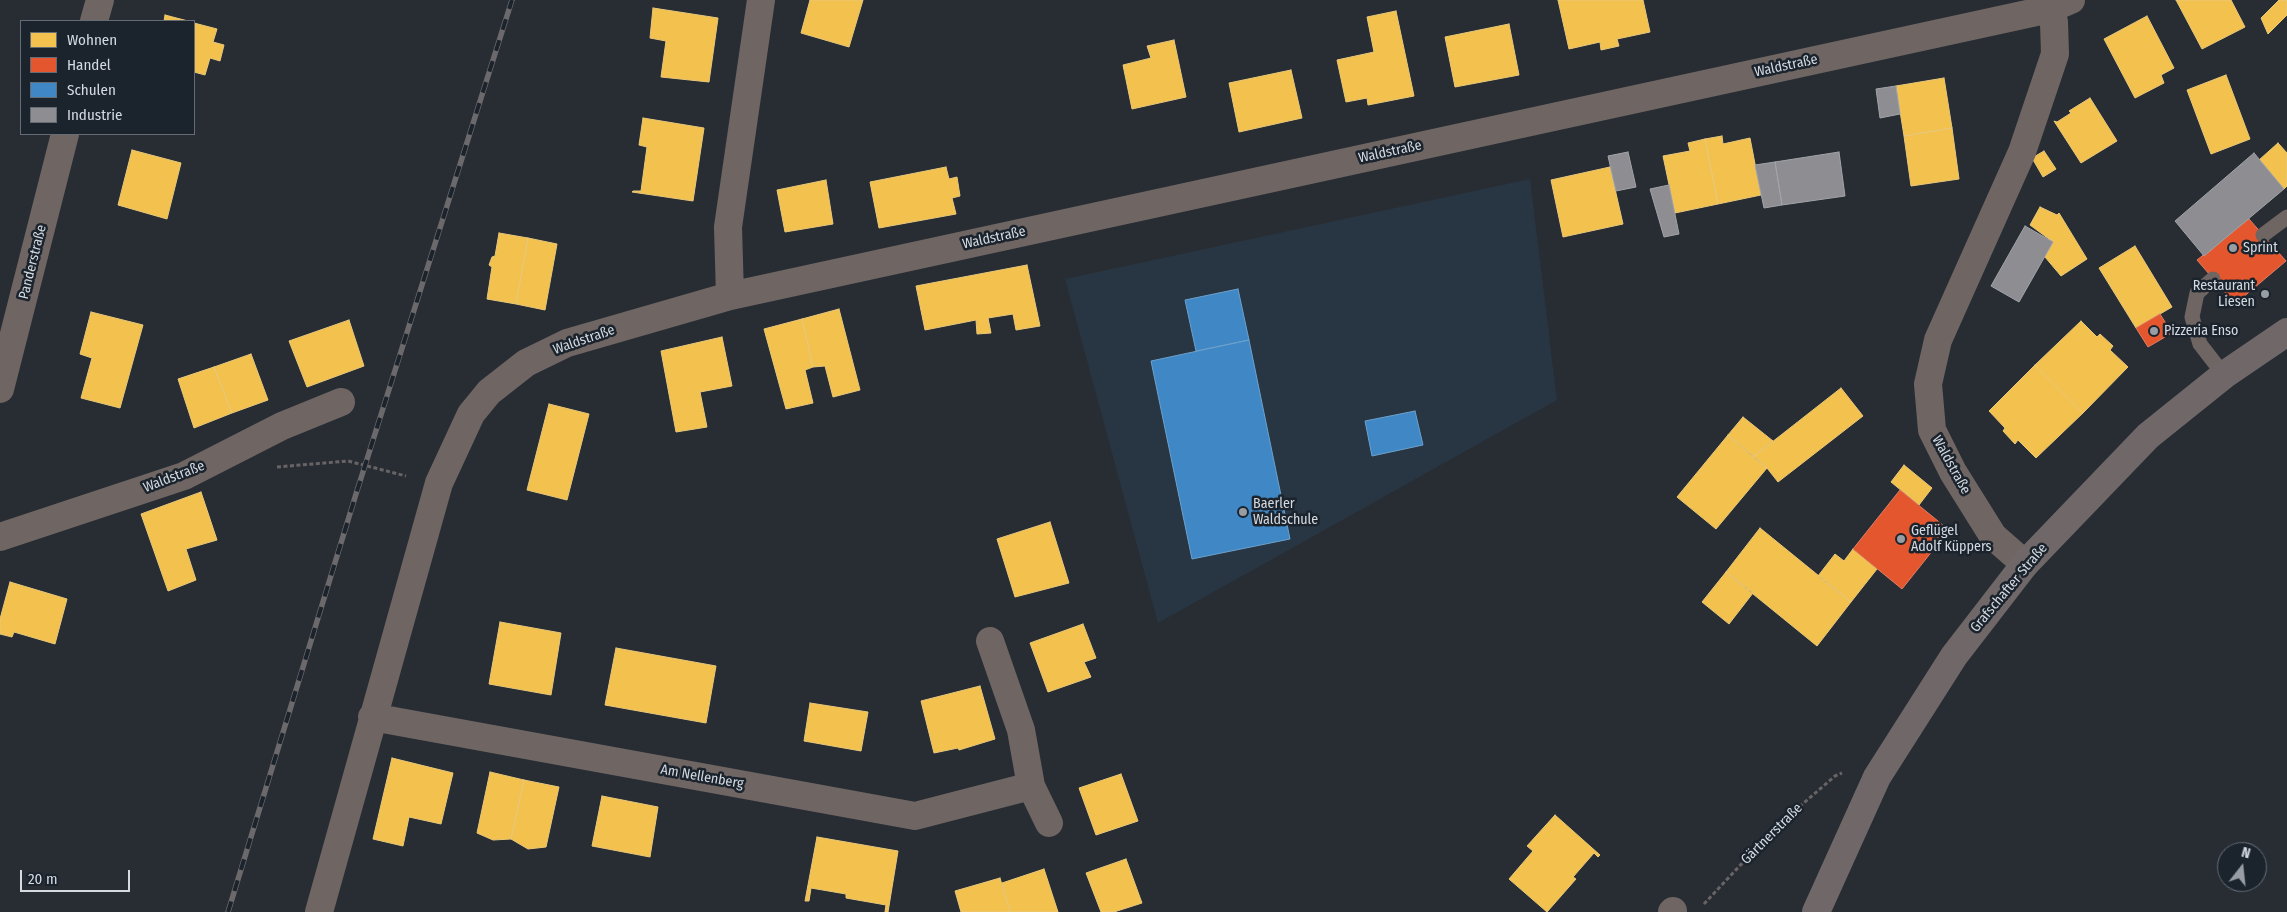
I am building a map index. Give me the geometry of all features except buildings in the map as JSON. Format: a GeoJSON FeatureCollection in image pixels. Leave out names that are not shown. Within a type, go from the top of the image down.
{"type":"FeatureCollection","features":[{"type":"Feature","properties":{"kind":"main road","name":"Grafschafter Straße"},"geometry":{"type":"LineString","coordinates":[[1816,912],[1877,777],[1954,656],[2025,564],[2148,436],[2224,374],[2287,332]]}},
{"type":"Feature","properties":{"kind":"street"},"geometry":{"type":"LineString","coordinates":[[94,20],[100,0]]}},
{"type":"Feature","properties":{"kind":"street"},"geometry":{"type":"LineString","coordinates":[[730,296],[728,227],[761,0]]}},
{"type":"Feature","properties":{"kind":"street","name":"Waldstraße"},"geometry":{"type":"LineString","coordinates":[[440,483],[471,414],[489,392],[526,363],[566,343],[730,296],[2060,4]]}},
{"type":"Feature","properties":{"kind":"street","name":"Waldstraße"},"geometry":{"type":"LineString","coordinates":[[2025,564],[1993,536],[1952,472],[1932,430],[1928,384],[1938,340],[2022,152],[2055,54],[2054,22],[2060,4]]}},
{"type":"Feature","properties":{"kind":"street","name":"Panderstraße"},"geometry":{"type":"LineString","coordinates":[[0,389],[66,135]]}},
{"type":"Feature","properties":{"kind":"street","name":"Waldstraße"},"geometry":{"type":"LineString","coordinates":[[1,532],[184,476],[282,426],[341,402]]}},
{"type":"Feature","properties":{"kind":"street"},"geometry":{"type":"LineString","coordinates":[[318,912],[440,483]]}},
{"type":"Feature","properties":{"kind":"street"},"geometry":{"type":"LineString","coordinates":[[990,640],[1021,730],[1031,786],[1048,823]]}},
{"type":"Feature","properties":{"kind":"street","name":"Am Nellenberg"},"geometry":{"type":"LineString","coordinates":[[372,717],[915,816],[1031,786]]}},
{"type":"Feature","properties":{"kind":"lane"},"geometry":{"type":"LineString","coordinates":[[2263,235],[2287,218]]}},
{"type":"Feature","properties":{"kind":"lane"},"geometry":{"type":"LineString","coordinates":[[2213,279],[2197,293],[2192,318],[2200,344],[2224,374]]}},
{"type":"Feature","properties":{"kind":"path"},"geometry":{"type":"LineString","coordinates":[[271,468],[348,461],[382,471],[440,483]]}},
{"type":"Feature","properties":{"kind":"path","name":"Gärtnerstraße"},"geometry":{"type":"LineString","coordinates":[[1672,912],[1700,909],[1777,826],[1835,776],[1857,768],[1877,777]]}},
{"type":"Feature","properties":{"kind":"shaded area","name":"Baerler Waldschule"},"geometry":{"type":"Polygon","coordinates":[[[1530,179],[1557,400],[1158,623],[1065,279],[1530,179]]]}},
{"type":"Feature","properties":{"kind":"railway"},"geometry":{"type":"LineString","coordinates":[[228,912],[356,494],[512,0]]}},
{"type":"Feature","properties":{"kind":"place","name":"Sprint"},"geometry":{"type":"Point","coordinates":[2233,248]}},
{"type":"Feature","properties":{"kind":"place","name":"Restaurant Liesen"},"geometry":{"type":"Point","coordinates":[2265,294]}},
{"type":"Feature","properties":{"kind":"place","name":"Pizzeria Enso"},"geometry":{"type":"Point","coordinates":[2154,331]}},
{"type":"Feature","properties":{"kind":"place","name":"Baerler Waldschule"},"geometry":{"type":"Point","coordinates":[1243,512]}},
{"type":"Feature","properties":{"kind":"place","name":"Geflügel Adolf Küppers"},"geometry":{"type":"Point","coordinates":[1901,539]}}]}
